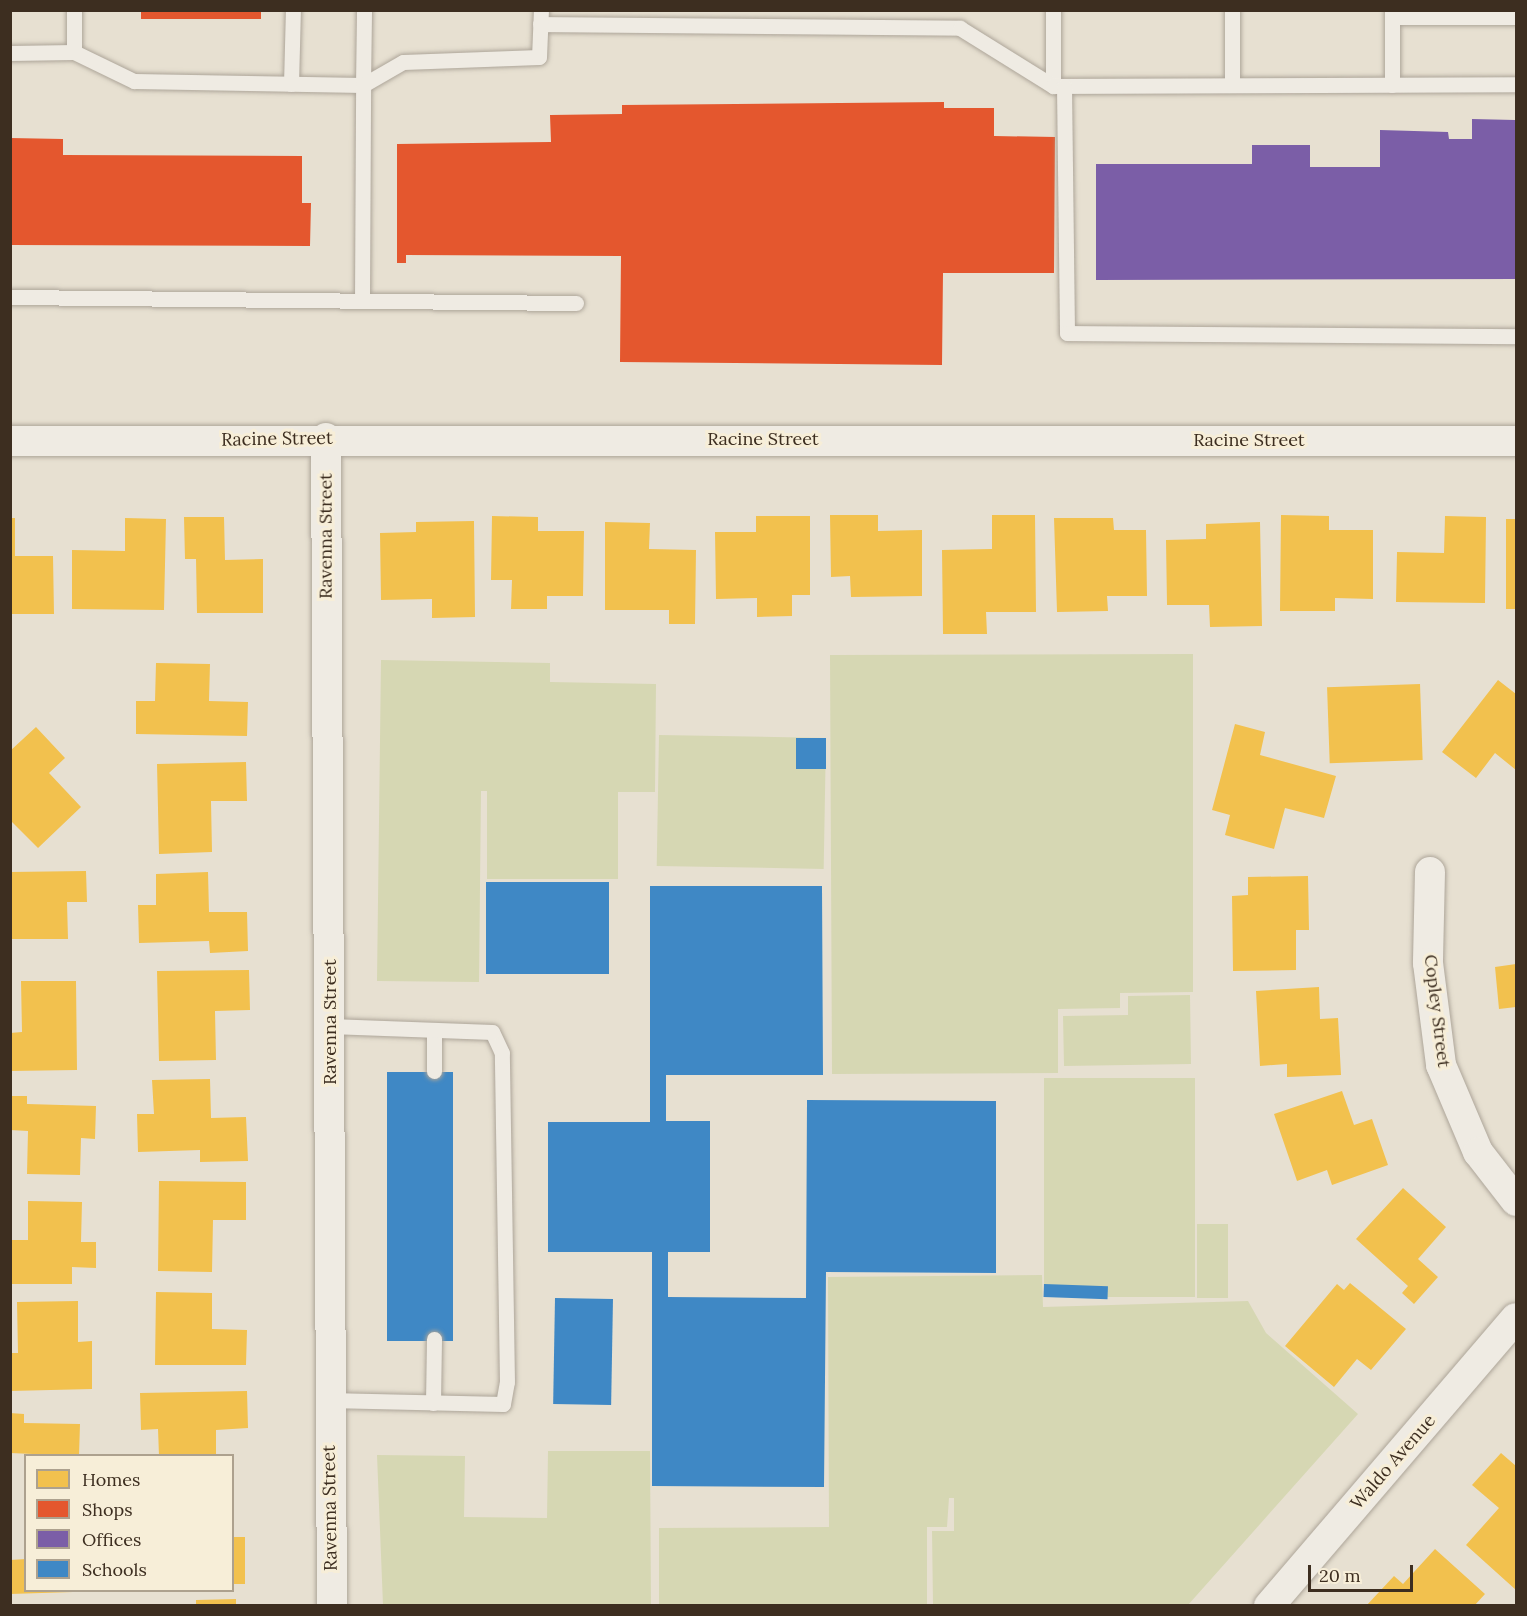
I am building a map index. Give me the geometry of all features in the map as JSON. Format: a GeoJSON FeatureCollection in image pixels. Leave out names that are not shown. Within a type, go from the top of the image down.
{"type":"FeatureCollection","features":[{"type":"Feature","properties":{"kind":"street","name":"Racine Street"},"geometry":{"type":"LineString","coordinates":[[10,441],[326,438],[1516,441]]}},
{"type":"Feature","properties":{"kind":"street","name":"Ravenna Street"},"geometry":{"type":"LineString","coordinates":[[326,438],[330,1026],[328,1400],[332,1605]]}},
{"type":"Feature","properties":{"kind":"street","name":"Copley Street"},"geometry":{"type":"LineString","coordinates":[[1430,872],[1428,963],[1441,1065],[1478,1152],[1516,1201]]}},
{"type":"Feature","properties":{"kind":"street","name":"Waldo Avenue"},"geometry":{"type":"LineString","coordinates":[[1269,1605],[1516,1318]]}},
{"type":"Feature","properties":{"kind":"lane"},"geometry":{"type":"LineString","coordinates":[[74,10],[74,52]]}},
{"type":"Feature","properties":{"kind":"lane"},"geometry":{"type":"LineString","coordinates":[[291,84],[293,10]]}},
{"type":"Feature","properties":{"kind":"lane"},"geometry":{"type":"LineString","coordinates":[[362,300],[364,10]]}},
{"type":"Feature","properties":{"kind":"lane"},"geometry":{"type":"LineString","coordinates":[[1053,10],[1059,86],[1066,333],[1516,336]]}},
{"type":"Feature","properties":{"kind":"lane"},"geometry":{"type":"LineString","coordinates":[[1232,10],[1232,85]]}},
{"type":"Feature","properties":{"kind":"lane"},"geometry":{"type":"LineString","coordinates":[[1392,85],[1392,14],[1516,17]]}},
{"type":"Feature","properties":{"kind":"lane"},"geometry":{"type":"LineString","coordinates":[[10,53],[74,52],[134,81],[363,85],[403,62],[539,57],[540,17],[860,17],[960,28],[1059,86],[1516,84]]}},
{"type":"Feature","properties":{"kind":"lane"},"geometry":{"type":"LineString","coordinates":[[10,297],[576,303]]}},
{"type":"Feature","properties":{"kind":"lane"},"geometry":{"type":"LineString","coordinates":[[328,1400],[503,1404],[507,1382],[502,1053],[492,1032],[330,1026]]}},
{"type":"Feature","properties":{"kind":"lane"},"geometry":{"type":"LineString","coordinates":[[434,1030],[434,1071]]}},
{"type":"Feature","properties":{"kind":"lane"},"geometry":{"type":"LineString","coordinates":[[433,1403],[434,1339]]}},
{"type":"Feature","properties":{"kind":"green space"},"geometry":{"type":"Polygon","coordinates":[[[1193,654],[1193,992],[1120,993],[1120,1008],[1058,1009],[1058,1073],[832,1074],[830,655],[1193,654]]]}},
{"type":"Feature","properties":{"kind":"green space"},"geometry":{"type":"Polygon","coordinates":[[[381,660],[550,663],[550,682],[656,684],[655,792],[618,792],[618,879],[487,879],[487,791],[481,791],[479,982],[377,981],[381,660]]]}},
{"type":"Feature","properties":{"kind":"green space"},"geometry":{"type":"Polygon","coordinates":[[[659,735],[826,738],[824,869],[657,866],[659,735]]]}},
{"type":"Feature","properties":{"kind":"green space"},"geometry":{"type":"Polygon","coordinates":[[[1190,995],[1191,1064],[1064,1066],[1063,1016],[1128,1015],[1128,996],[1190,995]]]}},
{"type":"Feature","properties":{"kind":"green space"},"geometry":{"type":"Polygon","coordinates":[[[1044,1078],[1195,1078],[1195,1297],[1044,1297],[1044,1078]]]}},
{"type":"Feature","properties":{"kind":"green space"},"geometry":{"type":"Polygon","coordinates":[[[1197,1224],[1228,1224],[1228,1298],[1197,1298],[1197,1224]]]}},
{"type":"Feature","properties":{"kind":"green space"},"geometry":{"type":"Polygon","coordinates":[[[1042,1275],[1043,1307],[1248,1301],[1266,1333],[1358,1414],[1188,1605],[933,1605],[932,1531],[954,1531],[954,1498],[949,1498],[947,1527],[927,1527],[927,1605],[659,1605],[659,1528],[829,1527],[828,1277],[1042,1275]]]}},
{"type":"Feature","properties":{"kind":"green space"},"geometry":{"type":"Polygon","coordinates":[[[548,1451],[650,1451],[651,1605],[383,1605],[377,1455],[465,1456],[464,1517],[547,1518],[548,1451]]]}},
{"type":"Feature","properties":{"kind":"building: Homes"},"geometry":{"type":"Polygon","coordinates":[[[830,515],[878,515],[878,531],[922,530],[922,596],[851,597],[850,576],[831,577],[830,515]]]}},
{"type":"Feature","properties":{"kind":"building: Homes"},"geometry":{"type":"Polygon","coordinates":[[[992,515],[1035,515],[1036,612],[986,612],[987,634],[943,634],[942,550],[992,549],[992,515]]]}},
{"type":"Feature","properties":{"kind":"building: Homes"},"geometry":{"type":"Polygon","coordinates":[[[1281,515],[1329,516],[1329,530],[1373,530],[1373,599],[1335,598],[1335,611],[1280,611],[1281,515]]]}},
{"type":"Feature","properties":{"kind":"building: Homes"},"geometry":{"type":"Polygon","coordinates":[[[492,516],[538,517],[538,531],[584,531],[583,596],[547,596],[547,609],[511,609],[512,580],[491,580],[492,516]]]}},
{"type":"Feature","properties":{"kind":"building: Homes"},"geometry":{"type":"Polygon","coordinates":[[[756,516],[810,516],[810,595],[792,595],[792,616],[757,617],[757,598],[716,599],[715,532],[756,532],[756,516]]]}},
{"type":"Feature","properties":{"kind":"building: Homes"},"geometry":{"type":"Polygon","coordinates":[[[1445,516],[1486,517],[1485,603],[1396,602],[1397,552],[1444,553],[1445,516]]]}},
{"type":"Feature","properties":{"kind":"building: Homes"},"geometry":{"type":"Polygon","coordinates":[[[184,517],[224,517],[225,560],[263,559],[263,613],[197,613],[196,559],[185,559],[184,517]]]}},
{"type":"Feature","properties":{"kind":"building: Homes"},"geometry":{"type":"Polygon","coordinates":[[[10,518],[15,518],[15,556],[53,556],[54,614],[10,614],[10,518]]]}},
{"type":"Feature","properties":{"kind":"building: Homes"},"geometry":{"type":"Polygon","coordinates":[[[125,518],[166,519],[164,610],[72,609],[72,550],[125,551],[125,518]]]}},
{"type":"Feature","properties":{"kind":"building: Homes"},"geometry":{"type":"Polygon","coordinates":[[[1054,518],[1113,518],[1114,530],[1146,530],[1147,596],[1107,596],[1108,611],[1057,612],[1054,518]]]}},
{"type":"Feature","properties":{"kind":"building: Homes"},"geometry":{"type":"Polygon","coordinates":[[[1506,519],[1516,519],[1516,609],[1506,609],[1506,519]]]}},
{"type":"Feature","properties":{"kind":"building: Homes"},"geometry":{"type":"Polygon","coordinates":[[[474,521],[475,617],[432,618],[432,599],[381,600],[380,533],[416,532],[416,522],[474,521]]]}},
{"type":"Feature","properties":{"kind":"building: Homes"},"geometry":{"type":"Polygon","coordinates":[[[605,522],[650,523],[649,549],[696,550],[695,624],[669,624],[669,610],[605,610],[605,522]]]}},
{"type":"Feature","properties":{"kind":"building: Homes"},"geometry":{"type":"Polygon","coordinates":[[[1260,522],[1262,626],[1210,627],[1209,605],[1167,605],[1166,540],[1206,539],[1206,524],[1260,522]]]}},
{"type":"Feature","properties":{"kind":"building: Homes"},"geometry":{"type":"Polygon","coordinates":[[[156,663],[210,664],[209,701],[248,702],[247,736],[136,734],[136,701],[155,701],[156,663]]]}},
{"type":"Feature","properties":{"kind":"building: Homes"},"geometry":{"type":"Polygon","coordinates":[[[1498,680],[1516,694],[1516,770],[1495,753],[1476,778],[1442,752],[1498,680]]]}},
{"type":"Feature","properties":{"kind":"building: Homes"},"geometry":{"type":"Polygon","coordinates":[[[1420,684],[1423,760],[1330,763],[1327,687],[1420,684]]]}},
{"type":"Feature","properties":{"kind":"building: Homes"},"geometry":{"type":"Polygon","coordinates":[[[1235,724],[1265,732],[1260,755],[1336,776],[1324,818],[1285,808],[1274,849],[1225,835],[1230,815],[1212,810],[1235,724]]]}},
{"type":"Feature","properties":{"kind":"building: Homes"},"geometry":{"type":"Polygon","coordinates":[[[36,727],[65,758],[49,773],[81,807],[38,848],[10,820],[10,751],[36,727]]]}},
{"type":"Feature","properties":{"kind":"building: Homes"},"geometry":{"type":"Polygon","coordinates":[[[246,762],[247,801],[211,801],[212,852],[159,854],[157,764],[246,762]]]}},
{"type":"Feature","properties":{"kind":"building: Homes"},"geometry":{"type":"Polygon","coordinates":[[[86,871],[87,902],[67,902],[68,939],[10,939],[10,872],[86,871]]]}},
{"type":"Feature","properties":{"kind":"building: Homes"},"geometry":{"type":"Polygon","coordinates":[[[208,872],[209,912],[247,912],[248,951],[210,953],[209,941],[139,943],[138,905],[156,905],[156,874],[208,872]]]}},
{"type":"Feature","properties":{"kind":"building: Homes"},"geometry":{"type":"Polygon","coordinates":[[[1308,876],[1309,930],[1296,930],[1296,970],[1233,971],[1232,896],[1248,895],[1248,877],[1308,876]]]}},
{"type":"Feature","properties":{"kind":"building: Homes"},"geometry":{"type":"Polygon","coordinates":[[[1516,964],[1516,1007],[1499,1009],[1495,967],[1516,964]]]}},
{"type":"Feature","properties":{"kind":"building: Homes"},"geometry":{"type":"Polygon","coordinates":[[[249,970],[250,1010],[215,1011],[216,1060],[159,1061],[157,971],[249,970]]]}},
{"type":"Feature","properties":{"kind":"building: Homes"},"geometry":{"type":"Polygon","coordinates":[[[21,981],[76,981],[77,1070],[10,1071],[10,1033],[22,1032],[21,981]]]}},
{"type":"Feature","properties":{"kind":"building: Homes"},"geometry":{"type":"Polygon","coordinates":[[[1319,987],[1320,1019],[1338,1018],[1341,1075],[1287,1077],[1287,1064],[1260,1066],[1256,991],[1319,987]]]}},
{"type":"Feature","properties":{"kind":"building: Homes"},"geometry":{"type":"Polygon","coordinates":[[[210,1079],[211,1118],[246,1117],[248,1161],[200,1162],[200,1150],[138,1152],[137,1114],[154,1114],[152,1080],[210,1079]]]}},
{"type":"Feature","properties":{"kind":"building: Homes"},"geometry":{"type":"Polygon","coordinates":[[[1342,1091],[1354,1125],[1372,1119],[1388,1165],[1332,1185],[1327,1170],[1297,1181],[1274,1114],[1342,1091]]]}},
{"type":"Feature","properties":{"kind":"building: Homes"},"geometry":{"type":"Polygon","coordinates":[[[10,1096],[27,1096],[27,1104],[96,1106],[95,1139],[81,1138],[80,1175],[27,1174],[28,1131],[10,1130],[10,1096]]]}},
{"type":"Feature","properties":{"kind":"building: Homes"},"geometry":{"type":"Polygon","coordinates":[[[159,1181],[246,1182],[246,1220],[213,1220],[212,1272],[158,1271],[159,1181]]]}},
{"type":"Feature","properties":{"kind":"building: Homes"},"geometry":{"type":"Polygon","coordinates":[[[1403,1188],[1446,1227],[1418,1259],[1438,1277],[1414,1304],[1402,1293],[1408,1286],[1356,1239],[1403,1188]]]}},
{"type":"Feature","properties":{"kind":"building: Homes"},"geometry":{"type":"Polygon","coordinates":[[[28,1201],[82,1202],[81,1242],[96,1242],[96,1268],[72,1267],[72,1284],[10,1284],[10,1240],[28,1240],[28,1201]]]}},
{"type":"Feature","properties":{"kind":"building: Homes"},"geometry":{"type":"Polygon","coordinates":[[[1350,1283],[1406,1329],[1371,1370],[1357,1359],[1334,1387],[1285,1346],[1337,1284],[1344,1290],[1350,1283]]]}},
{"type":"Feature","properties":{"kind":"building: Homes"},"geometry":{"type":"Polygon","coordinates":[[[156,1292],[212,1293],[212,1329],[247,1330],[246,1365],[155,1365],[156,1292]]]}},
{"type":"Feature","properties":{"kind":"building: Homes"},"geometry":{"type":"Polygon","coordinates":[[[78,1301],[78,1342],[92,1341],[92,1389],[10,1391],[10,1353],[18,1353],[17,1302],[78,1301]]]}},
{"type":"Feature","properties":{"kind":"building: Homes"},"geometry":{"type":"Polygon","coordinates":[[[247,1391],[248,1428],[216,1430],[216,1454],[159,1454],[158,1429],[141,1430],[140,1393],[247,1391]]]}},
{"type":"Feature","properties":{"kind":"building: Homes"},"geometry":{"type":"Polygon","coordinates":[[[10,1413],[24,1414],[24,1423],[80,1424],[79,1454],[10,1453],[10,1413]]]}},
{"type":"Feature","properties":{"kind":"building: Homes"},"geometry":{"type":"Polygon","coordinates":[[[1501,1453],[1516,1466],[1516,1590],[1466,1545],[1499,1508],[1472,1485],[1501,1453]]]}},
{"type":"Feature","properties":{"kind":"building: Homes"},"geometry":{"type":"Polygon","coordinates":[[[234,1537],[245,1537],[245,1584],[234,1584],[234,1537]]]}},
{"type":"Feature","properties":{"kind":"building: Homes"},"geometry":{"type":"Polygon","coordinates":[[[1435,1549],[1485,1594],[1474,1606],[1366,1606],[1394,1576],[1403,1584],[1435,1549]]]}},
{"type":"Feature","properties":{"kind":"building: Homes"},"geometry":{"type":"Polygon","coordinates":[[[24,1559],[24,1592],[73,1592],[10,1594],[10,1560],[24,1559]]]}},
{"type":"Feature","properties":{"kind":"building: Homes"},"geometry":{"type":"Polygon","coordinates":[[[236,1599],[236,1606],[196,1606],[196,1600],[236,1599]]]}},
{"type":"Feature","properties":{"kind":"building: Shops"},"geometry":{"type":"Polygon","coordinates":[[[141,10],[261,10],[261,19],[141,19],[141,10]]]}},
{"type":"Feature","properties":{"kind":"building: Shops"},"geometry":{"type":"Polygon","coordinates":[[[944,102],[944,108],[994,108],[994,136],[1055,137],[1054,273],[943,273],[942,365],[620,362],[621,256],[406,255],[406,263],[397,263],[397,144],[551,142],[550,115],[622,114],[622,105],[944,102]]]}},
{"type":"Feature","properties":{"kind":"building: Shops"},"geometry":{"type":"Polygon","coordinates":[[[10,138],[63,139],[63,155],[302,156],[302,203],[311,203],[310,246],[10,245],[10,138]]]}},
{"type":"Feature","properties":{"kind":"building: Offices"},"geometry":{"type":"Polygon","coordinates":[[[1472,119],[1515,120],[1516,279],[1096,280],[1096,164],[1252,164],[1252,145],[1310,145],[1310,167],[1380,167],[1380,130],[1448,132],[1449,139],[1472,139],[1472,119]]]}},
{"type":"Feature","properties":{"kind":"building: Schools"},"geometry":{"type":"Polygon","coordinates":[[[796,738],[826,738],[826,769],[796,769],[796,738]]]}},
{"type":"Feature","properties":{"kind":"building: Schools"},"geometry":{"type":"Polygon","coordinates":[[[486,882],[609,882],[609,974],[486,974],[486,882]]]}},
{"type":"Feature","properties":{"kind":"building: Schools"},"geometry":{"type":"Polygon","coordinates":[[[650,886],[822,886],[823,1075],[666,1075],[666,1121],[710,1121],[710,1252],[668,1252],[668,1297],[806,1298],[807,1100],[996,1101],[996,1273],[826,1272],[824,1487],[652,1486],[652,1252],[548,1252],[548,1122],[650,1122],[650,886]]]}},
{"type":"Feature","properties":{"kind":"building: Schools"},"geometry":{"type":"Polygon","coordinates":[[[387,1072],[453,1072],[453,1341],[387,1341],[387,1072]]]}},
{"type":"Feature","properties":{"kind":"building: Schools"},"geometry":{"type":"Polygon","coordinates":[[[1044,1284],[1108,1286],[1108,1299],[1044,1297],[1044,1284]]]}},
{"type":"Feature","properties":{"kind":"building: Schools"},"geometry":{"type":"Polygon","coordinates":[[[555,1298],[613,1299],[611,1405],[553,1404],[555,1298]]]}}]}
